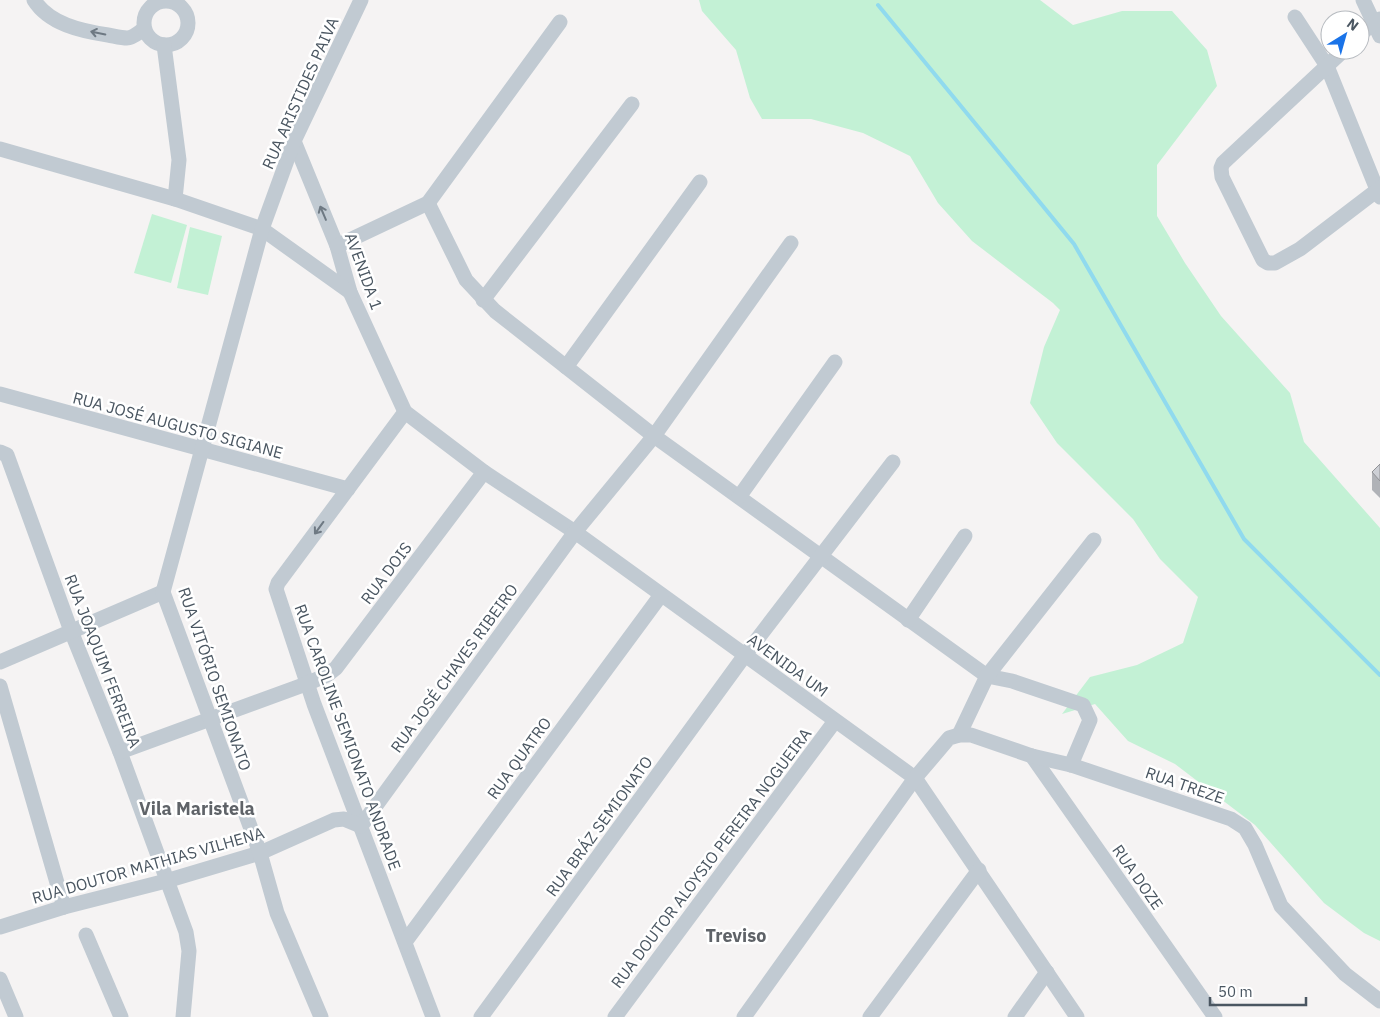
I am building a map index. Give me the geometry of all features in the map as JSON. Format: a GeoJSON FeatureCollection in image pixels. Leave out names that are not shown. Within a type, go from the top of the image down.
{"type":"FeatureCollection","features":[{"type":"Feature","properties":{"kind":"street"},"geometry":{"type":"LineString","coordinates":[[34,0],[48,16],[62,24],[100,34],[129,38],[144,29]]}},
{"type":"Feature","properties":{"kind":"street"},"geometry":{"type":"LineString","coordinates":[[163,0],[189,5],[186,34],[177,43],[158,44],[147,36],[144,29],[144,17],[147,10],[156,2],[163,0]]}},
{"type":"Feature","properties":{"kind":"street","name":"RUA ARISTIDES PAIVA"},"geometry":{"type":"LineString","coordinates":[[262,229],[294,141],[361,0]]}},
{"type":"Feature","properties":{"kind":"street"},"geometry":{"type":"LineString","coordinates":[[1364,0],[1378,26]]}},
{"type":"Feature","properties":{"kind":"street"},"geometry":{"type":"LineString","coordinates":[[1295,17],[1327,66],[1379,192],[1300,250],[1275,263],[1268,263],[1263,260],[1222,177],[1221,168],[1223,163],[1327,66],[1333,60]]}},
{"type":"Feature","properties":{"kind":"street"},"geometry":{"type":"LineString","coordinates":[[337,246],[428,203],[560,22]]}},
{"type":"Feature","properties":{"kind":"street"},"geometry":{"type":"LineString","coordinates":[[164,45],[179,160],[175,199]]}},
{"type":"Feature","properties":{"kind":"street"},"geometry":{"type":"LineString","coordinates":[[484,300],[632,104]]}},
{"type":"Feature","properties":{"kind":"street","name":"AVENIDA 1"},"geometry":{"type":"LineString","coordinates":[[294,141],[337,246],[350,292],[405,412]]}},
{"type":"Feature","properties":{"kind":"street"},"geometry":{"type":"LineString","coordinates":[[0,149],[175,199],[262,229],[350,292]]}},
{"type":"Feature","properties":{"kind":"street"},"geometry":{"type":"LineString","coordinates":[[566,367],[700,182]]}},
{"type":"Feature","properties":{"kind":"street"},"geometry":{"type":"LineString","coordinates":[[428,203],[466,280],[484,300],[495,311],[654,436],[987,676],[1012,681],[1083,705],[1090,720],[1072,765]]}},
{"type":"Feature","properties":{"kind":"street","name":"RUA VITÓRIO SEMIONATO"},"geometry":{"type":"LineString","coordinates":[[262,229],[203,449],[162,592],[260,853],[277,913],[321,1017]]}},
{"type":"Feature","properties":{"kind":"street","name":"RUA JOSÉ CHAVES RIBEIRO"},"geometry":{"type":"LineString","coordinates":[[361,826],[574,532],[654,436],[791,242]]}},
{"type":"Feature","properties":{"kind":"street"},"geometry":{"type":"LineString","coordinates":[[739,497],[835,362]]}},
{"type":"Feature","properties":{"kind":"street","name":"RUA JOSÉ AUGUSTO SIGIANE"},"geometry":{"type":"LineString","coordinates":[[0,394],[348,489]]}},
{"type":"Feature","properties":{"kind":"street","name":"AVENIDA UM"},"geometry":{"type":"LineString","coordinates":[[405,412],[484,472],[574,532],[915,778],[1077,1017]]}},
{"type":"Feature","properties":{"kind":"street","name":"RUA CAROLINE SEMIONATO ANDRADE"},"geometry":{"type":"LineString","coordinates":[[405,412],[278,583],[276,589],[306,684],[433,1017]]}},
{"type":"Feature","properties":{"kind":"street","name":"RUA JOAQUIM FERREIRA"},"geometry":{"type":"LineString","coordinates":[[3,454],[120,752],[186,932],[189,951],[183,1017]]}},
{"type":"Feature","properties":{"kind":"street","name":"RUA BRÁZ SEMIONATO"},"geometry":{"type":"LineString","coordinates":[[481,1017],[745,655],[894,462]]}},
{"type":"Feature","properties":{"kind":"street","name":"RUA DOIS"},"geometry":{"type":"LineString","coordinates":[[120,752],[327,675],[336,668],[484,472]]}},
{"type":"Feature","properties":{"kind":"street"},"geometry":{"type":"LineString","coordinates":[[908,620],[965,536]]}},
{"type":"Feature","properties":{"kind":"street"},"geometry":{"type":"LineString","coordinates":[[744,1017],[915,778],[949,738],[959,735],[987,676],[1094,540]]}},
{"type":"Feature","properties":{"kind":"street"},"geometry":{"type":"LineString","coordinates":[[0,662],[162,592]]}},
{"type":"Feature","properties":{"kind":"street","name":"RUA QUATRO"},"geometry":{"type":"LineString","coordinates":[[405,942],[661,595]]}},
{"type":"Feature","properties":{"kind":"street"},"geometry":{"type":"LineString","coordinates":[[0,686],[64,907]]}},
{"type":"Feature","properties":{"kind":"street","name":"RUA DOUTOR ALOYSIO PEREIRA NOGUEIRA"},"geometry":{"type":"LineString","coordinates":[[615,1017],[835,721]]}},
{"type":"Feature","properties":{"kind":"street","name":"RUA TREZE"},"geometry":{"type":"LineString","coordinates":[[959,735],[971,735],[1032,756],[1072,765],[1231,819],[1244,828],[1255,845],[1282,906],[1345,974],[1380,1001]]}},
{"type":"Feature","properties":{"kind":"street","name":"RUA DOZE"},"geometry":{"type":"LineString","coordinates":[[1032,756],[1215,1017]]}},
{"type":"Feature","properties":{"kind":"street","name":"RUA DOUTOR MATHIAS VILHENA"},"geometry":{"type":"LineString","coordinates":[[0,927],[64,907],[166,881],[260,853],[334,820],[344,819],[361,826]]}},
{"type":"Feature","properties":{"kind":"street"},"geometry":{"type":"LineString","coordinates":[[870,1017],[979,870]]}},
{"type":"Feature","properties":{"kind":"street"},"geometry":{"type":"LineString","coordinates":[[86,936],[121,1017]]}},
{"type":"Feature","properties":{"kind":"street"},"geometry":{"type":"LineString","coordinates":[[1015,1017],[1047,972]]}},
{"type":"Feature","properties":{"kind":"street"},"geometry":{"type":"LineString","coordinates":[[1,983],[16,1017]]}},
{"type":"Feature","properties":{"kind":"green space"},"geometry":{"type":"Polygon","coordinates":[[[699,0],[1040,0],[1073,25],[1122,11],[1172,11],[1207,50],[1217,86],[1157,165],[1157,216],[1185,263],[1221,316],[1290,393],[1304,442],[1380,528],[1380,941],[1364,933],[1324,903],[1255,825],[1175,764],[1128,741],[1095,704],[1062,714],[1090,677],[1137,665],[1183,643],[1198,597],[1160,559],[1133,519],[1057,443],[1030,403],[1044,347],[1060,310],[972,241],[938,203],[910,156],[863,133],[811,119],[762,119],[750,98],[736,50],[702,11],[699,0]]]}},
{"type":"Feature","properties":{"kind":"green space"},"geometry":{"type":"Polygon","coordinates":[[[152,214],[187,225],[171,283],[134,273],[152,214]]]}},
{"type":"Feature","properties":{"kind":"green space"},"geometry":{"type":"Polygon","coordinates":[[[190,227],[222,236],[208,295],[177,288],[190,227]]]}},
{"type":"Feature","properties":{"kind":"building"},"geometry":{"type":"Polygon","coordinates":[[[1380,464],[1380,481],[1372,472],[1380,464]]]}},
{"type":"Feature","properties":{"kind":"waterway"},"geometry":{"type":"LineString","coordinates":[[878,5],[1074,244],[1244,539],[1380,675]]}},
{"type":"Feature","properties":{"kind":"district","name":"Vila Maristela"},"geometry":{"type":"Point","coordinates":[197,808]}},
{"type":"Feature","properties":{"kind":"district","name":"Treviso"},"geometry":{"type":"Point","coordinates":[736,935]}}]}
